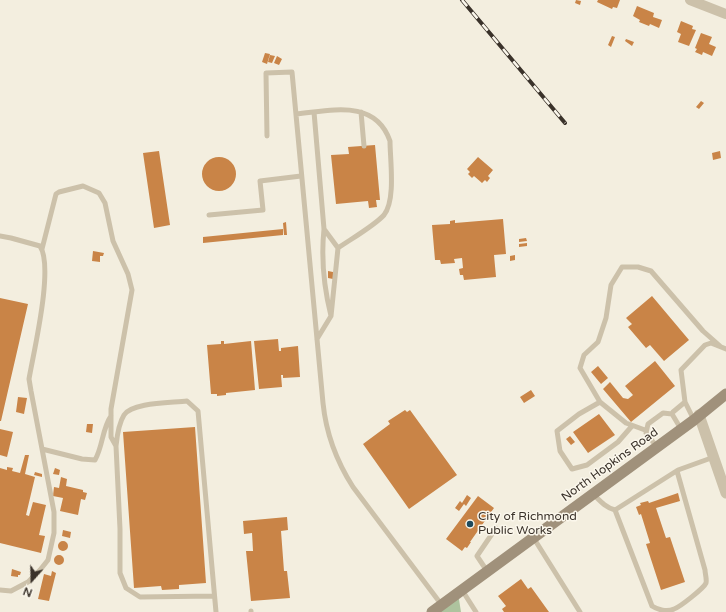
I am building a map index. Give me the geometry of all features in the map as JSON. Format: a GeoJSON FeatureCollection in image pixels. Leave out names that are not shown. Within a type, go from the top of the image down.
{"type":"FeatureCollection","features":[{"type":"Feature","properties":{"kind":"main road","name":"North Hopkins Road"},"geometry":{"type":"LineString","coordinates":[[432,612],[532,537],[657,447],[726,394]]}},
{"type":"Feature","properties":{"kind":"street"},"geometry":{"type":"LineString","coordinates":[[690,0],[726,14]]}},
{"type":"Feature","properties":{"kind":"street"},"geometry":{"type":"LineString","coordinates":[[697,417],[714,457],[726,493]]}},
{"type":"Feature","properties":{"kind":"lane"},"geometry":{"type":"LineString","coordinates":[[267,136],[266,73],[292,72],[316,339],[324,410],[339,462],[353,487],[441,604]]}},
{"type":"Feature","properties":{"kind":"lane"},"geometry":{"type":"LineString","coordinates":[[296,114],[350,109],[361,112],[374,118],[382,125],[390,141],[390,199],[388,208],[378,220],[338,248]]}},
{"type":"Feature","properties":{"kind":"lane"},"geometry":{"type":"LineString","coordinates":[[314,112],[324,230],[322,244],[326,298],[331,316]]}},
{"type":"Feature","properties":{"kind":"lane"},"geometry":{"type":"LineString","coordinates":[[361,112],[364,146]]}},
{"type":"Feature","properties":{"kind":"lane"},"geometry":{"type":"LineString","coordinates":[[209,215],[263,210],[260,181],[301,176]]}},
{"type":"Feature","properties":{"kind":"lane"},"geometry":{"type":"LineString","coordinates":[[42,249],[56,194],[83,186],[99,193],[105,203],[113,241],[128,274],[132,290],[111,416],[111,437],[116,446]]}},
{"type":"Feature","properties":{"kind":"lane"},"geometry":{"type":"LineString","coordinates":[[316,339],[331,316],[338,248],[324,230]]}},
{"type":"Feature","properties":{"kind":"lane"},"geometry":{"type":"LineString","coordinates":[[0,236],[40,246],[45,258],[44,291],[29,378],[30,391],[54,512],[54,533],[48,560],[28,582],[11,591],[0,590]]}},
{"type":"Feature","properties":{"kind":"lane"},"geometry":{"type":"LineString","coordinates":[[646,430],[626,423],[600,402],[580,368],[584,355],[598,342],[606,318],[611,285],[622,267],[638,266],[651,271],[703,330],[720,346]]}},
{"type":"Feature","properties":{"kind":"lane"},"geometry":{"type":"LineString","coordinates":[[697,417],[685,402],[681,370],[683,366],[705,345],[711,343],[726,349]]}},
{"type":"Feature","properties":{"kind":"lane"},"geometry":{"type":"LineString","coordinates":[[214,596],[140,597],[126,588],[120,573],[120,529],[116,446],[124,414],[138,405],[188,401],[198,411],[216,612]]}},
{"type":"Feature","properties":{"kind":"lane"},"geometry":{"type":"LineString","coordinates":[[600,402],[579,414],[557,431],[560,451],[572,469],[587,465],[618,442],[632,426]]}},
{"type":"Feature","properties":{"kind":"lane"},"geometry":{"type":"LineString","coordinates":[[672,414],[685,402]]}},
{"type":"Feature","properties":{"kind":"lane"},"geometry":{"type":"LineString","coordinates":[[657,447],[646,433],[648,424],[663,413],[672,414]]}},
{"type":"Feature","properties":{"kind":"lane"},"geometry":{"type":"LineString","coordinates":[[672,414],[681,429]]}},
{"type":"Feature","properties":{"kind":"lane"},"geometry":{"type":"LineString","coordinates":[[42,449],[82,459],[95,460],[100,452],[107,422],[111,416]]}},
{"type":"Feature","properties":{"kind":"lane"},"geometry":{"type":"LineString","coordinates":[[593,493],[604,505],[615,510],[677,471],[714,457]]}},
{"type":"Feature","properties":{"kind":"lane"},"geometry":{"type":"LineString","coordinates":[[615,510],[652,606],[656,609],[665,611],[674,609],[702,589],[706,582],[705,570],[677,471]]}},
{"type":"Feature","properties":{"kind":"lane"},"geometry":{"type":"LineString","coordinates":[[487,571],[477,556],[496,528]]}},
{"type":"Feature","properties":{"kind":"lane"},"geometry":{"type":"LineString","coordinates":[[532,537],[580,612]]}},
{"type":"Feature","properties":{"kind":"lane"},"geometry":{"type":"LineString","coordinates":[[462,589],[476,612]]}},
{"type":"Feature","properties":{"kind":"green space"},"geometry":{"type":"Polygon","coordinates":[[[458,593],[461,612],[431,612],[458,593]]]}},
{"type":"Feature","properties":{"kind":"building"},"geometry":{"type":"Polygon","coordinates":[[[576,0],[581,1],[580,5],[575,3],[576,0]]]}},
{"type":"Feature","properties":{"kind":"building"},"geometry":{"type":"Polygon","coordinates":[[[598,0],[620,0],[617,8],[613,7],[612,9],[597,2],[598,0]]]}},
{"type":"Feature","properties":{"kind":"building"},"geometry":{"type":"Polygon","coordinates":[[[637,6],[654,13],[653,17],[662,20],[659,28],[650,24],[649,26],[639,22],[640,20],[633,16],[637,6]]]}},
{"type":"Feature","properties":{"kind":"building"},"geometry":{"type":"Polygon","coordinates":[[[681,21],[693,26],[692,29],[696,30],[689,46],[678,42],[681,34],[677,32],[681,21]]]}},
{"type":"Feature","properties":{"kind":"building"},"geometry":{"type":"Polygon","coordinates":[[[701,33],[712,37],[709,44],[716,47],[712,56],[703,52],[702,55],[695,52],[697,49],[695,48],[701,33]]]}},
{"type":"Feature","properties":{"kind":"building"},"geometry":{"type":"Polygon","coordinates":[[[612,36],[615,37],[611,47],[608,45],[612,36]]]}},
{"type":"Feature","properties":{"kind":"building"},"geometry":{"type":"Polygon","coordinates":[[[626,39],[634,42],[632,46],[625,41],[626,39]]]}},
{"type":"Feature","properties":{"kind":"building"},"geometry":{"type":"Polygon","coordinates":[[[265,53],[270,54],[267,64],[262,62],[265,53]]]}},
{"type":"Feature","properties":{"kind":"building"},"geometry":{"type":"Polygon","coordinates":[[[270,55],[275,56],[272,63],[268,62],[270,55]]]}},
{"type":"Feature","properties":{"kind":"building"},"geometry":{"type":"Polygon","coordinates":[[[277,56],[282,59],[279,65],[274,63],[277,56]]]}},
{"type":"Feature","properties":{"kind":"building"},"geometry":{"type":"Polygon","coordinates":[[[701,101],[704,103],[699,109],[696,107],[701,101]]]}},
{"type":"Feature","properties":{"kind":"building"},"geometry":{"type":"Polygon","coordinates":[[[375,145],[380,200],[376,200],[377,207],[369,208],[368,201],[336,204],[331,155],[349,154],[348,147],[375,145]]]}},
{"type":"Feature","properties":{"kind":"building"},"geometry":{"type":"Polygon","coordinates":[[[159,151],[170,225],[154,228],[143,153],[159,151]]]}},
{"type":"Feature","properties":{"kind":"building"},"geometry":{"type":"Polygon","coordinates":[[[720,151],[721,158],[713,160],[712,153],[720,151]]]}},
{"type":"Feature","properties":{"kind":"building"},"geometry":{"type":"Polygon","coordinates":[[[219,157],[231,162],[236,174],[231,186],[219,191],[207,186],[202,174],[207,162],[219,157]]]}},
{"type":"Feature","properties":{"kind":"building"},"geometry":{"type":"Polygon","coordinates":[[[478,157],[493,170],[488,176],[490,178],[487,182],[485,180],[482,183],[474,176],[472,178],[468,174],[470,172],[467,169],[478,157]]]}},
{"type":"Feature","properties":{"kind":"building"},"geometry":{"type":"Polygon","coordinates":[[[503,219],[506,254],[494,255],[496,277],[464,280],[463,275],[460,275],[459,269],[463,268],[462,258],[454,259],[455,263],[441,264],[440,260],[435,260],[432,225],[450,224],[450,221],[455,220],[455,223],[503,219]]]}},
{"type":"Feature","properties":{"kind":"building"},"geometry":{"type":"Polygon","coordinates":[[[286,222],[287,235],[284,235],[283,223],[286,222]]]}},
{"type":"Feature","properties":{"kind":"building"},"geometry":{"type":"Polygon","coordinates":[[[283,229],[283,235],[203,243],[203,237],[283,229]]]}},
{"type":"Feature","properties":{"kind":"building"},"geometry":{"type":"Polygon","coordinates":[[[526,238],[527,241],[519,242],[519,239],[526,238]]]}},
{"type":"Feature","properties":{"kind":"building"},"geometry":{"type":"Polygon","coordinates":[[[527,243],[527,246],[519,247],[519,244],[527,243]]]}},
{"type":"Feature","properties":{"kind":"building"},"geometry":{"type":"Polygon","coordinates":[[[93,251],[104,253],[103,256],[100,256],[100,262],[92,261],[93,251]]]}},
{"type":"Feature","properties":{"kind":"building"},"geometry":{"type":"Polygon","coordinates":[[[515,255],[515,260],[510,261],[510,256],[515,255]]]}},
{"type":"Feature","properties":{"kind":"building"},"geometry":{"type":"Polygon","coordinates":[[[328,271],[333,272],[333,279],[328,278],[328,271]]]}},
{"type":"Feature","properties":{"kind":"building"},"geometry":{"type":"Polygon","coordinates":[[[652,296],[689,340],[664,361],[650,345],[646,348],[628,327],[632,324],[626,318],[652,296]]]}},
{"type":"Feature","properties":{"kind":"building"},"geometry":{"type":"Polygon","coordinates":[[[0,298],[28,304],[1,421],[0,421],[0,298]]]}},
{"type":"Feature","properties":{"kind":"building"},"geometry":{"type":"Polygon","coordinates":[[[278,339],[279,351],[281,351],[281,348],[298,346],[300,377],[283,378],[283,375],[281,375],[282,387],[259,389],[254,341],[278,339]]]}},
{"type":"Feature","properties":{"kind":"building"},"geometry":{"type":"Polygon","coordinates":[[[221,341],[224,341],[224,344],[251,341],[255,390],[226,393],[226,395],[217,396],[217,394],[211,394],[207,345],[221,344],[221,341]]]}},
{"type":"Feature","properties":{"kind":"building"},"geometry":{"type":"Polygon","coordinates":[[[655,361],[675,386],[631,422],[603,389],[610,382],[623,398],[628,399],[633,395],[625,386],[655,361]]]}},
{"type":"Feature","properties":{"kind":"building"},"geometry":{"type":"Polygon","coordinates":[[[598,366],[608,378],[601,384],[591,372],[598,366]]]}},
{"type":"Feature","properties":{"kind":"building"},"geometry":{"type":"Polygon","coordinates":[[[531,390],[535,396],[524,403],[520,397],[531,390]]]}},
{"type":"Feature","properties":{"kind":"building"},"geometry":{"type":"Polygon","coordinates":[[[18,397],[27,398],[24,414],[16,412],[18,397]]]}},
{"type":"Feature","properties":{"kind":"building"},"geometry":{"type":"Polygon","coordinates":[[[405,410],[407,412],[410,410],[457,475],[409,509],[363,444],[390,424],[388,421],[405,410]]]}},
{"type":"Feature","properties":{"kind":"building"},"geometry":{"type":"Polygon","coordinates":[[[599,414],[615,435],[588,453],[573,432],[599,414]]]}},
{"type":"Feature","properties":{"kind":"building"},"geometry":{"type":"Polygon","coordinates":[[[87,424],[93,424],[92,433],[86,432],[87,424]]]}},
{"type":"Feature","properties":{"kind":"building"},"geometry":{"type":"Polygon","coordinates":[[[195,427],[206,583],[179,585],[179,589],[162,590],[161,586],[134,588],[123,432],[195,427]]]}},
{"type":"Feature","properties":{"kind":"building"},"geometry":{"type":"Polygon","coordinates":[[[0,429],[13,432],[7,457],[0,455],[0,429]]]}},
{"type":"Feature","properties":{"kind":"building"},"geometry":{"type":"Polygon","coordinates":[[[570,436],[575,442],[571,445],[566,439],[570,436]]]}},
{"type":"Feature","properties":{"kind":"building"},"geometry":{"type":"Polygon","coordinates":[[[25,455],[29,455],[25,474],[35,477],[26,515],[29,516],[33,502],[46,505],[39,535],[45,536],[41,553],[0,543],[0,468],[7,470],[7,467],[13,468],[12,471],[20,473],[25,455]]]}},
{"type":"Feature","properties":{"kind":"building"},"geometry":{"type":"Polygon","coordinates":[[[55,468],[60,470],[59,475],[53,474],[55,468]]]}},
{"type":"Feature","properties":{"kind":"building"},"geometry":{"type":"Polygon","coordinates":[[[35,472],[42,474],[42,477],[34,475],[35,472]]]}},
{"type":"Feature","properties":{"kind":"building"},"geometry":{"type":"Polygon","coordinates":[[[61,477],[67,479],[66,486],[83,490],[83,492],[87,493],[85,500],[81,499],[78,515],[60,511],[63,498],[53,496],[54,487],[59,488],[61,477]]]}},
{"type":"Feature","properties":{"kind":"building"},"geometry":{"type":"Polygon","coordinates":[[[678,493],[680,501],[656,508],[666,538],[670,537],[685,582],[661,590],[646,544],[650,543],[641,514],[639,515],[636,507],[641,505],[640,503],[648,501],[649,503],[678,493]]]}},
{"type":"Feature","properties":{"kind":"building"},"geometry":{"type":"Polygon","coordinates":[[[467,495],[471,498],[466,506],[464,504],[459,511],[455,508],[460,501],[462,503],[467,495]]]}},
{"type":"Feature","properties":{"kind":"building","name":"City of Richmond Public Works"},"geometry":{"type":"Polygon","coordinates":[[[478,496],[494,508],[467,548],[465,547],[462,551],[446,539],[478,496]]]}},
{"type":"Feature","properties":{"kind":"building"},"geometry":{"type":"Polygon","coordinates":[[[287,517],[288,530],[281,531],[284,571],[287,571],[290,598],[251,601],[246,551],[253,551],[252,533],[244,534],[243,521],[287,517]]]}},
{"type":"Feature","properties":{"kind":"building"},"geometry":{"type":"Polygon","coordinates":[[[63,530],[71,532],[70,538],[62,536],[63,530]]]}},
{"type":"Feature","properties":{"kind":"building"},"geometry":{"type":"Polygon","coordinates":[[[61,541],[65,541],[68,546],[65,551],[61,551],[58,548],[58,544],[61,541]]]}},
{"type":"Feature","properties":{"kind":"building"},"geometry":{"type":"Polygon","coordinates":[[[57,555],[61,555],[63,556],[63,564],[57,565],[54,562],[54,558],[57,555]]]}},
{"type":"Feature","properties":{"kind":"building"},"geometry":{"type":"Polygon","coordinates":[[[12,569],[21,572],[18,577],[11,576],[12,569]]]}},
{"type":"Feature","properties":{"kind":"building"},"geometry":{"type":"Polygon","coordinates":[[[52,571],[56,573],[49,601],[38,599],[44,574],[51,576],[52,571]]]}},
{"type":"Feature","properties":{"kind":"building"},"geometry":{"type":"Polygon","coordinates":[[[521,579],[528,589],[531,587],[549,612],[504,612],[502,609],[506,606],[498,596],[521,579]]]}},
{"type":"Feature","properties":{"kind":"railway"},"geometry":{"type":"LineString","coordinates":[[462,0],[565,123]]}},
{"type":"Feature","properties":{"kind":"place","name":"City of Richmond Public Works"},"geometry":{"type":"Point","coordinates":[470,524]}}]}
